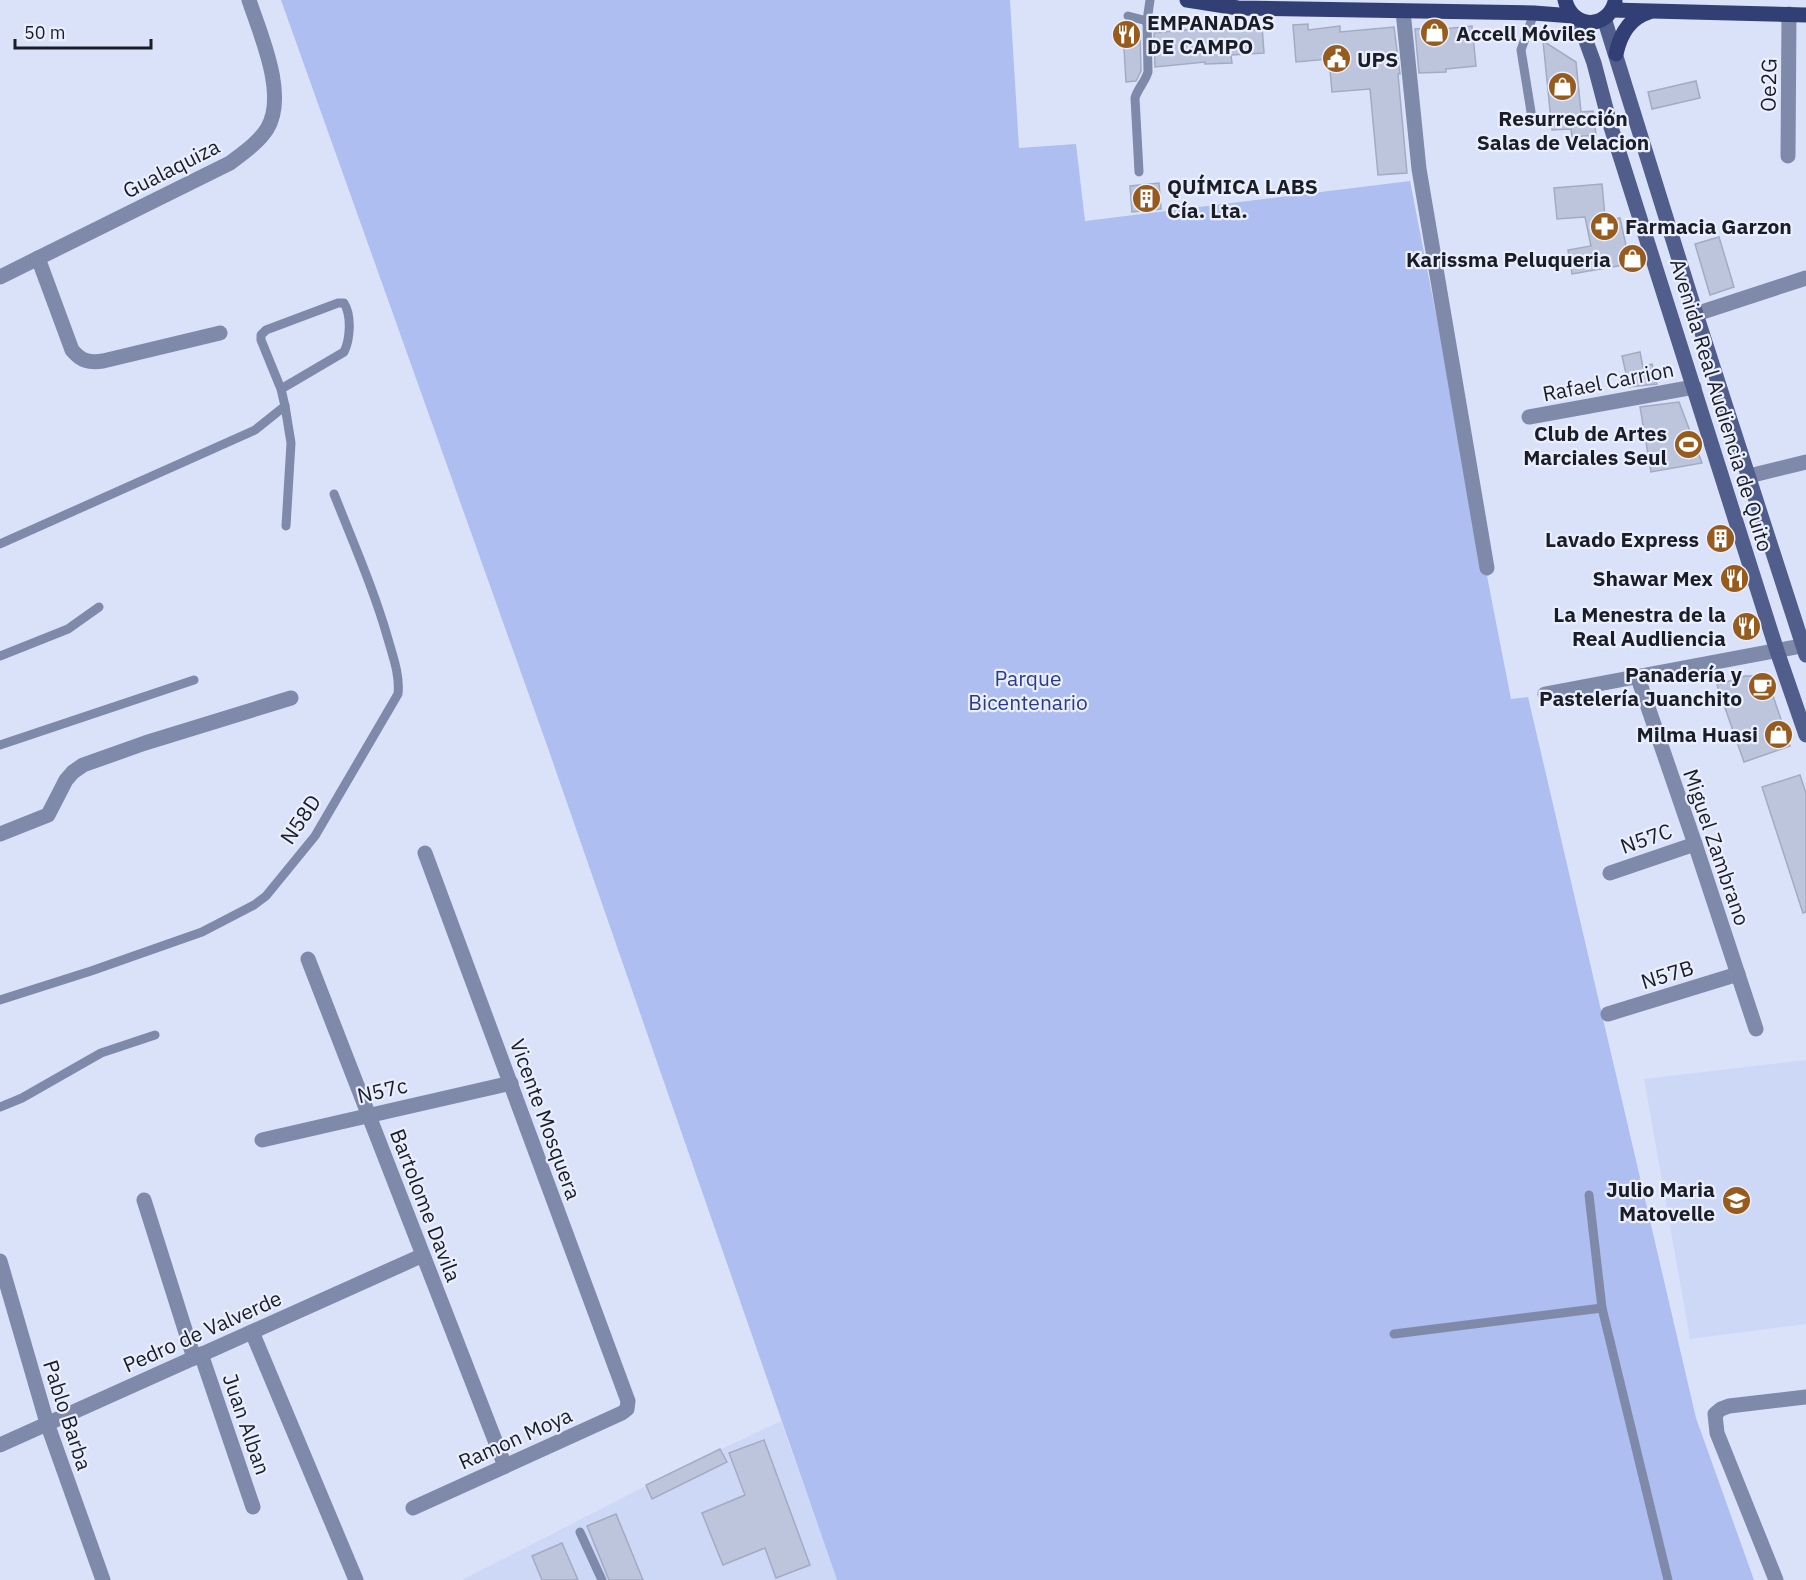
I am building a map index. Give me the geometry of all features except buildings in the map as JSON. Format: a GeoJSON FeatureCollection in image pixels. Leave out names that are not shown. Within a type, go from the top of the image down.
{"type":"FeatureCollection","features":[{"type":"Feature","properties":{"kind":"main road"},"geometry":{"type":"LineString","coordinates":[[1187,0],[1238,8],[1322,5],[1403,11],[1534,13],[1591,22],[1610,9],[1806,15]]}},
{"type":"Feature","properties":{"kind":"main road"},"geometry":{"type":"LineString","coordinates":[[1565,0],[1569,11],[1575,18]]}},
{"type":"Feature","properties":{"kind":"main road","name":"Avenida Real Audiencia de Quito"},"geometry":{"type":"LineString","coordinates":[[1610,9],[1616,54],[1696,314],[1805,648]]}},
{"type":"Feature","properties":{"kind":"main road"},"geometry":{"type":"LineString","coordinates":[[1616,54],[1622,36],[1629,25],[1640,16],[1652,11]]}},
{"type":"Feature","properties":{"kind":"main road","name":"Avenida Real Audiencia de Quito"},"geometry":{"type":"LineString","coordinates":[[1575,18],[1594,63],[1610,124],[1777,651],[1806,735]]}},
{"type":"Feature","properties":{"kind":"street","name":"Gualaquiza"},"geometry":{"type":"LineString","coordinates":[[0,277],[230,163],[261,138],[273,115],[273,81],[249,0]]}},
{"type":"Feature","properties":{"kind":"street"},"geometry":{"type":"LineString","coordinates":[[1403,11],[1419,169],[1487,568]]}},
{"type":"Feature","properties":{"kind":"street","name":"Oe2G"},"geometry":{"type":"LineString","coordinates":[[1788,156],[1789,14]]}},
{"type":"Feature","properties":{"kind":"street"},"geometry":{"type":"LineString","coordinates":[[38,258],[72,350],[84,361],[103,361],[220,333]]}},
{"type":"Feature","properties":{"kind":"street"},"geometry":{"type":"LineString","coordinates":[[1696,314],[1806,278]]}},
{"type":"Feature","properties":{"kind":"street","name":"Rafael Carrion"},"geometry":{"type":"LineString","coordinates":[[1529,417],[1694,387]]}},
{"type":"Feature","properties":{"kind":"street"},"geometry":{"type":"LineString","coordinates":[[1749,476],[1806,462]]}},
{"type":"Feature","properties":{"kind":"street"},"geometry":{"type":"LineString","coordinates":[[1545,694],[1777,651],[1805,648]]}},
{"type":"Feature","properties":{"kind":"street","name":"Miguel Zambrano"},"geometry":{"type":"LineString","coordinates":[[1638,678],[1756,1029]]}},
{"type":"Feature","properties":{"kind":"street"},"geometry":{"type":"LineString","coordinates":[[0,834],[48,815],[66,780],[83,765],[145,743],[291,698]]}},
{"type":"Feature","properties":{"kind":"street","name":"N57C"},"geometry":{"type":"LineString","coordinates":[[1610,873],[1695,844]]}},
{"type":"Feature","properties":{"kind":"street","name":"Vicente Mosquera"},"geometry":{"type":"LineString","coordinates":[[425,853],[628,1401]]}},
{"type":"Feature","properties":{"kind":"street","name":"Bartolome Davila"},"geometry":{"type":"LineString","coordinates":[[308,959],[505,1466]]}},
{"type":"Feature","properties":{"kind":"street","name":"N57B"},"geometry":{"type":"LineString","coordinates":[[1608,1014],[1738,974]]}},
{"type":"Feature","properties":{"kind":"street","name":"N57c"},"geometry":{"type":"LineString","coordinates":[[262,1140],[511,1083]]}},
{"type":"Feature","properties":{"kind":"street","name":"Juan Alban"},"geometry":{"type":"LineString","coordinates":[[144,1200],[253,1507]]}},
{"type":"Feature","properties":{"kind":"street","name":"Pedro de Valverde"},"geometry":{"type":"LineString","coordinates":[[0,1445],[422,1256]]}},
{"type":"Feature","properties":{"kind":"street","name":"Pablo Barba"},"geometry":{"type":"LineString","coordinates":[[0,1261],[47,1423],[103,1580]]}},
{"type":"Feature","properties":{"kind":"street"},"geometry":{"type":"LineString","coordinates":[[252,1332],[356,1580]]}},
{"type":"Feature","properties":{"kind":"street"},"geometry":{"type":"LineString","coordinates":[[1776,1580],[1717,1433],[1714,1414],[1729,1406],[1806,1397]]}},
{"type":"Feature","properties":{"kind":"street","name":"Ramon Moya"},"geometry":{"type":"LineString","coordinates":[[413,1508],[622,1413],[627,1409],[628,1401]]}},
{"type":"Feature","properties":{"kind":"lane"},"geometry":{"type":"LineString","coordinates":[[1139,172],[1135,98],[1148,72],[1147,21],[1150,0]]}},
{"type":"Feature","properties":{"kind":"lane"},"geometry":{"type":"LineString","coordinates":[[1532,118],[1521,50],[1534,13]]}},
{"type":"Feature","properties":{"kind":"lane"},"geometry":{"type":"LineString","coordinates":[[1128,16],[1147,21]]}},
{"type":"Feature","properties":{"kind":"lane"},"geometry":{"type":"LineString","coordinates":[[280,389],[344,352],[348,346],[349,334],[348,309],[344,303],[338,303],[266,330],[261,335],[285,406],[291,443],[286,526]]}},
{"type":"Feature","properties":{"kind":"lane"},"geometry":{"type":"LineString","coordinates":[[0,544],[255,430],[285,406]]}},
{"type":"Feature","properties":{"kind":"lane","name":"N58D"},"geometry":{"type":"LineString","coordinates":[[0,1000],[202,932],[225,921],[266,896],[315,836],[398,694],[399,686],[398,674],[379,609],[334,494]]}},
{"type":"Feature","properties":{"kind":"lane"},"geometry":{"type":"LineString","coordinates":[[0,657],[68,629],[99,607]]}},
{"type":"Feature","properties":{"kind":"lane"},"geometry":{"type":"LineString","coordinates":[[0,745],[194,680]]}},
{"type":"Feature","properties":{"kind":"lane"},"geometry":{"type":"LineString","coordinates":[[0,1107],[22,1098],[101,1053],[155,1035]]}},
{"type":"Feature","properties":{"kind":"lane"},"geometry":{"type":"LineString","coordinates":[[1589,1195],[1602,1308],[1668,1580]]}},
{"type":"Feature","properties":{"kind":"lane"},"geometry":{"type":"LineString","coordinates":[[1394,1334],[1602,1308]]}},
{"type":"Feature","properties":{"kind":"lane"},"geometry":{"type":"LineString","coordinates":[[580,1532],[602,1580]]}},
{"type":"Feature","properties":{"kind":"shaded area","name":"Julio Maria Matovelle"},"geometry":{"type":"Polygon","coordinates":[[[1806,1060],[1806,1324],[1690,1339],[1644,1079],[1806,1060]]]}},
{"type":"Feature","properties":{"kind":"shaded area"},"geometry":{"type":"Polygon","coordinates":[[[781,1421],[837,1580],[462,1580],[683,1467],[781,1421]]]}},
{"type":"Feature","properties":{"kind":"green space","name":"Parque Bicentenario"},"geometry":{"type":"Polygon","coordinates":[[[281,0],[1010,0],[1019,148],[1076,144],[1085,221],[1410,181],[1511,699],[1528,697],[1696,1418],[1754,1580],[837,1580],[549,751],[281,0]]]}},
{"type":"Feature","properties":{"kind":"place","name":"Accell Móviles"},"geometry":{"type":"Point","coordinates":[1435,33]}},
{"type":"Feature","properties":{"kind":"place","name":"EMPANADAS DE CAMPO"},"geometry":{"type":"Point","coordinates":[1126,34]}},
{"type":"Feature","properties":{"kind":"place","name":"UPS"},"geometry":{"type":"Point","coordinates":[1336,59]}},
{"type":"Feature","properties":{"kind":"place","name":"Resurrección Salas de Velacion"},"geometry":{"type":"Point","coordinates":[1563,87]}},
{"type":"Feature","properties":{"kind":"place","name":"QUÍMICA LABS Cía. Lta."},"geometry":{"type":"Point","coordinates":[1146,198]}},
{"type":"Feature","properties":{"kind":"place","name":"Farmacia Garzon"},"geometry":{"type":"Point","coordinates":[1604,226]}},
{"type":"Feature","properties":{"kind":"place","name":"Karissma Peluqueria"},"geometry":{"type":"Point","coordinates":[1632,259]}},
{"type":"Feature","properties":{"kind":"place","name":"Club de Artes Marciales Seul"},"geometry":{"type":"Point","coordinates":[1688,445]}},
{"type":"Feature","properties":{"kind":"place","name":"Lavado Express"},"geometry":{"type":"Point","coordinates":[1720,539]}},
{"type":"Feature","properties":{"kind":"place","name":"Shawar Mex"},"geometry":{"type":"Point","coordinates":[1734,578]}},
{"type":"Feature","properties":{"kind":"place","name":"La Menestra de la Real Audliencia"},"geometry":{"type":"Point","coordinates":[1747,626]}},
{"type":"Feature","properties":{"kind":"place","name":"Panadería y Pastelería Juanchito"},"geometry":{"type":"Point","coordinates":[1763,686]}},
{"type":"Feature","properties":{"kind":"place","name":"Milma Huasi"},"geometry":{"type":"Point","coordinates":[1779,734]}},
{"type":"Feature","properties":{"kind":"place","name":"Julio Maria Matovelle"},"geometry":{"type":"Point","coordinates":[1736,1201]}}]}
